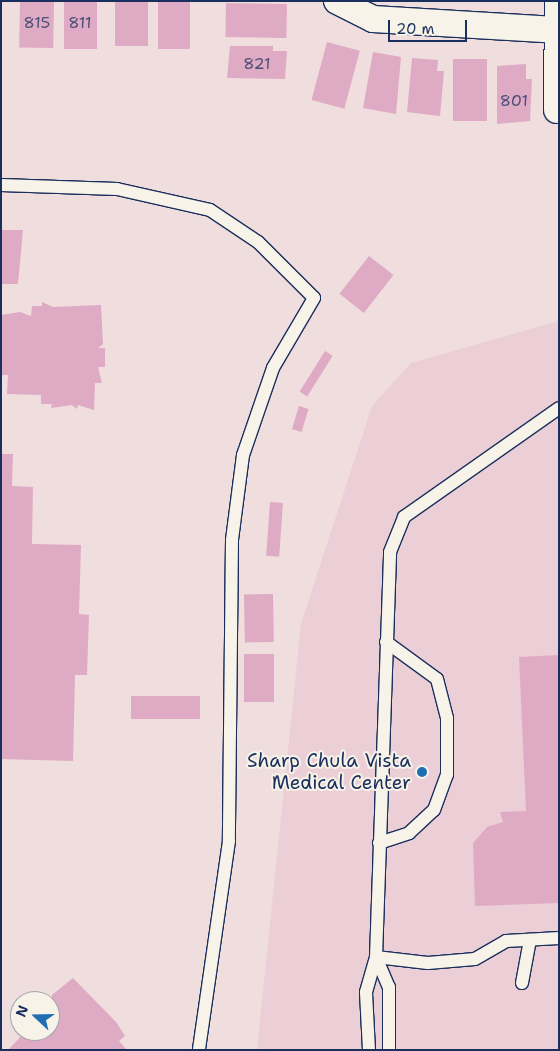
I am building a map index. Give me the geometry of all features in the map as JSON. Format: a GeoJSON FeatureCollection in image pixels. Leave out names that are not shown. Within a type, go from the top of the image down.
{"type":"FeatureCollection","features":[{"type":"Feature","properties":{"kind":"street"},"geometry":{"type":"LineString","coordinates":[[337,1],[373,19],[556,30]]}},
{"type":"Feature","properties":{"kind":"street"},"geometry":{"type":"LineString","coordinates":[[557,110],[556,30],[558,1]]}},
{"type":"Feature","properties":{"kind":"lane"},"geometry":{"type":"LineString","coordinates":[[1,185],[117,189],[210,210],[258,242],[314,298],[274,368],[243,455],[232,540],[229,841],[199,1050]]}},
{"type":"Feature","properties":{"kind":"lane"},"geometry":{"type":"LineString","coordinates":[[369,1050],[366,992],[376,957],[390,552],[404,517],[559,408]]}},
{"type":"Feature","properties":{"kind":"lane"},"geometry":{"type":"LineString","coordinates":[[379,843],[409,833],[434,810],[447,775],[447,718],[437,679],[386,642]]}},
{"type":"Feature","properties":{"kind":"lane"},"geometry":{"type":"LineString","coordinates":[[376,957],[428,963],[475,959],[506,941],[559,938]]}},
{"type":"Feature","properties":{"kind":"lane"},"geometry":{"type":"LineString","coordinates":[[522,983],[530,940]]}},
{"type":"Feature","properties":{"kind":"lane"},"geometry":{"type":"LineString","coordinates":[[376,957],[389,988],[388,1050]]}},
{"type":"Feature","properties":{"kind":"shaded area","name":"Sharp Chula Vista Medical Center"},"geometry":{"type":"Polygon","coordinates":[[[559,321],[559,1050],[257,1050],[301,624],[372,406],[411,363],[559,321]]]}},
{"type":"Feature","properties":{"kind":"building"},"geometry":{"type":"Polygon","coordinates":[[[20,1],[54,1],[53,48],[19,47],[20,1]]]}},
{"type":"Feature","properties":{"kind":"building"},"geometry":{"type":"Polygon","coordinates":[[[64,1],[97,1],[97,49],[64,49],[64,1]]]}},
{"type":"Feature","properties":{"kind":"building"},"geometry":{"type":"Polygon","coordinates":[[[115,1],[148,1],[148,46],[115,46],[115,1]]]}},
{"type":"Feature","properties":{"kind":"building"},"geometry":{"type":"Polygon","coordinates":[[[158,1],[190,1],[190,49],[158,49],[158,1]]]}},
{"type":"Feature","properties":{"kind":"building"},"geometry":{"type":"Polygon","coordinates":[[[226,3],[287,4],[286,38],[225,37],[226,3]]]}},
{"type":"Feature","properties":{"kind":"building"},"geometry":{"type":"Polygon","coordinates":[[[327,42],[360,51],[344,109],[311,100],[327,42]]]}},
{"type":"Feature","properties":{"kind":"building"},"geometry":{"type":"Polygon","coordinates":[[[230,46],[273,46],[273,51],[287,51],[285,79],[227,78],[230,46]]]}},
{"type":"Feature","properties":{"kind":"building"},"geometry":{"type":"Polygon","coordinates":[[[373,52],[401,57],[396,114],[363,108],[373,52]]]}},
{"type":"Feature","properties":{"kind":"building"},"geometry":{"type":"Polygon","coordinates":[[[412,58],[438,60],[437,71],[444,71],[440,116],[407,112],[412,58]]]}},
{"type":"Feature","properties":{"kind":"building"},"geometry":{"type":"Polygon","coordinates":[[[453,59],[487,59],[487,121],[453,121],[453,59]]]}},
{"type":"Feature","properties":{"kind":"building"},"geometry":{"type":"Polygon","coordinates":[[[526,64],[526,79],[532,79],[530,121],[497,124],[497,66],[526,64]]]}},
{"type":"Feature","properties":{"kind":"building"},"geometry":{"type":"Polygon","coordinates":[[[1,230],[23,230],[18,284],[1,284],[1,230]]]}},
{"type":"Feature","properties":{"kind":"building"},"geometry":{"type":"Polygon","coordinates":[[[369,256],[393,275],[364,313],[339,294],[369,256]]]}},
{"type":"Feature","properties":{"kind":"building"},"geometry":{"type":"Polygon","coordinates":[[[42,302],[53,307],[101,305],[103,344],[98,348],[105,348],[105,367],[98,367],[102,383],[95,383],[94,410],[78,405],[77,409],[72,405],[51,408],[52,404],[41,404],[41,395],[7,394],[8,375],[1,375],[1,315],[20,312],[31,316],[32,306],[42,306],[42,302]]]}},
{"type":"Feature","properties":{"kind":"building"},"geometry":{"type":"Polygon","coordinates":[[[325,351],[333,356],[307,396],[300,392],[325,351]]]}},
{"type":"Feature","properties":{"kind":"building"},"geometry":{"type":"Polygon","coordinates":[[[299,406],[309,409],[302,432],[292,429],[299,406]]]}},
{"type":"Feature","properties":{"kind":"building"},"geometry":{"type":"Polygon","coordinates":[[[1,454],[13,454],[12,486],[33,487],[32,544],[81,545],[79,614],[89,615],[87,675],[75,675],[73,761],[1,759],[1,454]]]}},
{"type":"Feature","properties":{"kind":"building"},"geometry":{"type":"Polygon","coordinates":[[[270,502],[283,503],[279,557],[266,556],[270,502]]]}},
{"type":"Feature","properties":{"kind":"building"},"geometry":{"type":"Polygon","coordinates":[[[273,594],[274,642],[245,642],[244,595],[273,594]]]}},
{"type":"Feature","properties":{"kind":"building"},"geometry":{"type":"Polygon","coordinates":[[[244,654],[274,654],[274,702],[244,702],[244,654]]]}},
{"type":"Feature","properties":{"kind":"building"},"geometry":{"type":"Polygon","coordinates":[[[559,655],[559,903],[475,906],[473,843],[487,827],[503,822],[500,812],[526,811],[519,657],[559,655]]]}},
{"type":"Feature","properties":{"kind":"building"},"geometry":{"type":"Polygon","coordinates":[[[131,696],[200,696],[200,719],[131,719],[131,696]]]}},
{"type":"Feature","properties":{"kind":"building"},"geometry":{"type":"Polygon","coordinates":[[[73,978],[116,1022],[125,1036],[119,1041],[127,1050],[8,1050],[17,1041],[60,1041],[60,991],[57,991],[73,978]]]}},
{"type":"Feature","properties":{"kind":"place","name":"Sharp Chula Vista Medical Center"},"geometry":{"type":"Point","coordinates":[422,772]}}]}
